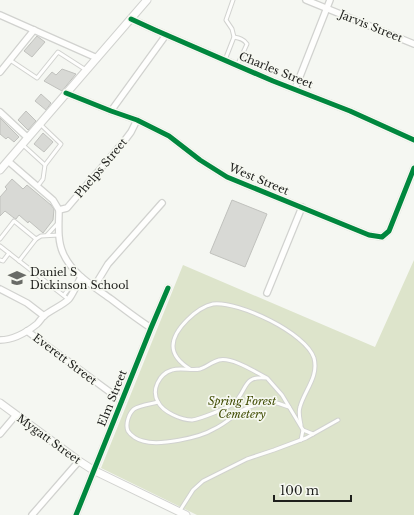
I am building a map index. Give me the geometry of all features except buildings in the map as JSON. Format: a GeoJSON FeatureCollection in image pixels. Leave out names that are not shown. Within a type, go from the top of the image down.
{"type":"FeatureCollection","features":[{"type":"Feature","properties":{"kind":"street"},"geometry":{"type":"LineString","coordinates":[[0,170],[147,0]]}},
{"type":"Feature","properties":{"kind":"street","name":"Jarvis Street"},"geometry":{"type":"LineString","coordinates":[[306,0],[414,44]]}},
{"type":"Feature","properties":{"kind":"street"},"geometry":{"type":"LineString","coordinates":[[295,89],[330,0]]}},
{"type":"Feature","properties":{"kind":"street"},"geometry":{"type":"LineString","coordinates":[[0,14],[97,58]]}},
{"type":"Feature","properties":{"kind":"street","name":"Charles Street"},"geometry":{"type":"LineString","coordinates":[[131,19],[237,66],[350,111],[414,140]]}},
{"type":"Feature","properties":{"kind":"street"},"geometry":{"type":"LineString","coordinates":[[0,72],[34,30]]}},
{"type":"Feature","properties":{"kind":"street"},"geometry":{"type":"LineString","coordinates":[[111,111],[166,35]]}},
{"type":"Feature","properties":{"kind":"street","name":"West Street"},"geometry":{"type":"LineString","coordinates":[[66,93],[137,120],[169,136],[200,160],[227,177],[369,235],[382,237],[389,231],[414,168]]}},
{"type":"Feature","properties":{"kind":"street"},"geometry":{"type":"LineString","coordinates":[[0,112],[28,138]]}},
{"type":"Feature","properties":{"kind":"street","name":"Phelps Street"},"geometry":{"type":"LineString","coordinates":[[59,210],[66,208],[125,140],[137,120]]}},
{"type":"Feature","properties":{"kind":"street"},"geometry":{"type":"LineString","coordinates":[[8,161],[53,200],[59,210],[60,242],[62,252],[73,269],[94,287],[151,328]]}},
{"type":"Feature","properties":{"kind":"street"},"geometry":{"type":"LineString","coordinates":[[94,287],[108,264],[162,203]]}},
{"type":"Feature","properties":{"kind":"street"},"geometry":{"type":"LineString","coordinates":[[267,293],[302,207]]}},
{"type":"Feature","properties":{"kind":"street"},"geometry":{"type":"LineString","coordinates":[[0,340],[17,336],[37,324],[44,316],[66,301],[66,297],[74,291],[81,277]]}},
{"type":"Feature","properties":{"kind":"street","name":"Elm Street"},"geometry":{"type":"LineString","coordinates":[[76,515],[168,288]]}},
{"type":"Feature","properties":{"kind":"street"},"geometry":{"type":"LineString","coordinates":[[0,289],[26,303],[44,316]]}},
{"type":"Feature","properties":{"kind":"street","name":"Everett Street"},"geometry":{"type":"LineString","coordinates":[[27,331],[122,401]]}},
{"type":"Feature","properties":{"kind":"street","name":"Mygatt Street"},"geometry":{"type":"LineString","coordinates":[[0,403],[93,470],[181,514]]}},
{"type":"Feature","properties":{"kind":"street"},"geometry":{"type":"LineString","coordinates":[[0,434],[16,415]]}},
{"type":"Feature","properties":{"kind":"street"},"geometry":{"type":"LineString","coordinates":[[32,515],[79,461]]}},
{"type":"Feature","properties":{"kind":"lane"},"geometry":{"type":"LineString","coordinates":[[225,60],[234,37],[232,29],[226,20],[233,0]]}},
{"type":"Feature","properties":{"kind":"lane"},"geometry":{"type":"LineString","coordinates":[[234,37],[246,42],[237,66]]}},
{"type":"Feature","properties":{"kind":"lane"},"geometry":{"type":"LineString","coordinates":[[10,60],[37,78],[58,52],[86,70]]}},
{"type":"Feature","properties":{"kind":"lane"},"geometry":{"type":"LineString","coordinates":[[38,187],[43,179],[45,165],[61,144],[40,124]]}},
{"type":"Feature","properties":{"kind":"lane"},"geometry":{"type":"LineString","coordinates":[[22,144],[45,165]]}},
{"type":"Feature","properties":{"kind":"lane"},"geometry":{"type":"LineString","coordinates":[[0,239],[14,222],[36,239]]}},
{"type":"Feature","properties":{"kind":"lane"},"geometry":{"type":"LineString","coordinates":[[47,235],[59,222]]}},
{"type":"Feature","properties":{"kind":"lane"},"geometry":{"type":"LineString","coordinates":[[19,261],[36,239],[47,235],[60,236]]}},
{"type":"Feature","properties":{"kind":"lane"},"geometry":{"type":"LineString","coordinates":[[0,246],[66,297],[70,287]]}},
{"type":"Feature","properties":{"kind":"lane"},"geometry":{"type":"LineString","coordinates":[[0,260],[3,261],[10,253]]}},
{"type":"Feature","properties":{"kind":"lane"},"geometry":{"type":"LineString","coordinates":[[191,369],[183,365],[176,357],[173,346],[179,330],[201,308],[214,304],[228,305],[245,310],[278,325],[293,334],[307,347],[314,357],[315,363],[313,378],[300,408],[299,416],[302,428],[301,440]]}},
{"type":"Feature","properties":{"kind":"lane"},"geometry":{"type":"LineString","coordinates":[[267,378],[254,378],[249,382],[240,397],[232,405],[194,419],[186,420],[168,412],[158,402],[156,395],[158,383],[166,373],[178,369],[200,369],[218,361],[226,360],[243,365],[267,378],[282,395],[302,428],[313,434]]}},
{"type":"Feature","properties":{"kind":"lane"},"geometry":{"type":"LineString","coordinates":[[158,402],[135,409],[129,416],[127,426],[128,431],[143,442],[167,442],[204,434],[224,424],[247,408],[263,404],[279,403],[289,407]]}},
{"type":"Feature","properties":{"kind":"lane"},"geometry":{"type":"LineString","coordinates":[[181,514],[193,490],[203,481],[247,459],[301,440],[338,420]]}},
{"type":"Feature","properties":{"kind":"green space","name":"Spring Forest Cemetery"},"geometry":{"type":"Polygon","coordinates":[[[414,260],[414,515],[197,515],[101,468],[183,265],[375,347],[414,260]]]}},
{"type":"Feature","properties":{"kind":"cycle path"},"geometry":{"type":"LineString","coordinates":[[131,19],[273,81],[350,111],[414,140]]}},
{"type":"Feature","properties":{"kind":"cycle path"},"geometry":{"type":"LineString","coordinates":[[66,93],[137,120],[169,136],[200,160],[227,177],[369,235],[382,237],[389,231],[414,168]]}},
{"type":"Feature","properties":{"kind":"cycle path"},"geometry":{"type":"LineString","coordinates":[[76,515],[168,288]]}},
{"type":"Feature","properties":{"kind":"place","name":"Daniel S Dickinson School"},"geometry":{"type":"Point","coordinates":[17,278]}}]}
